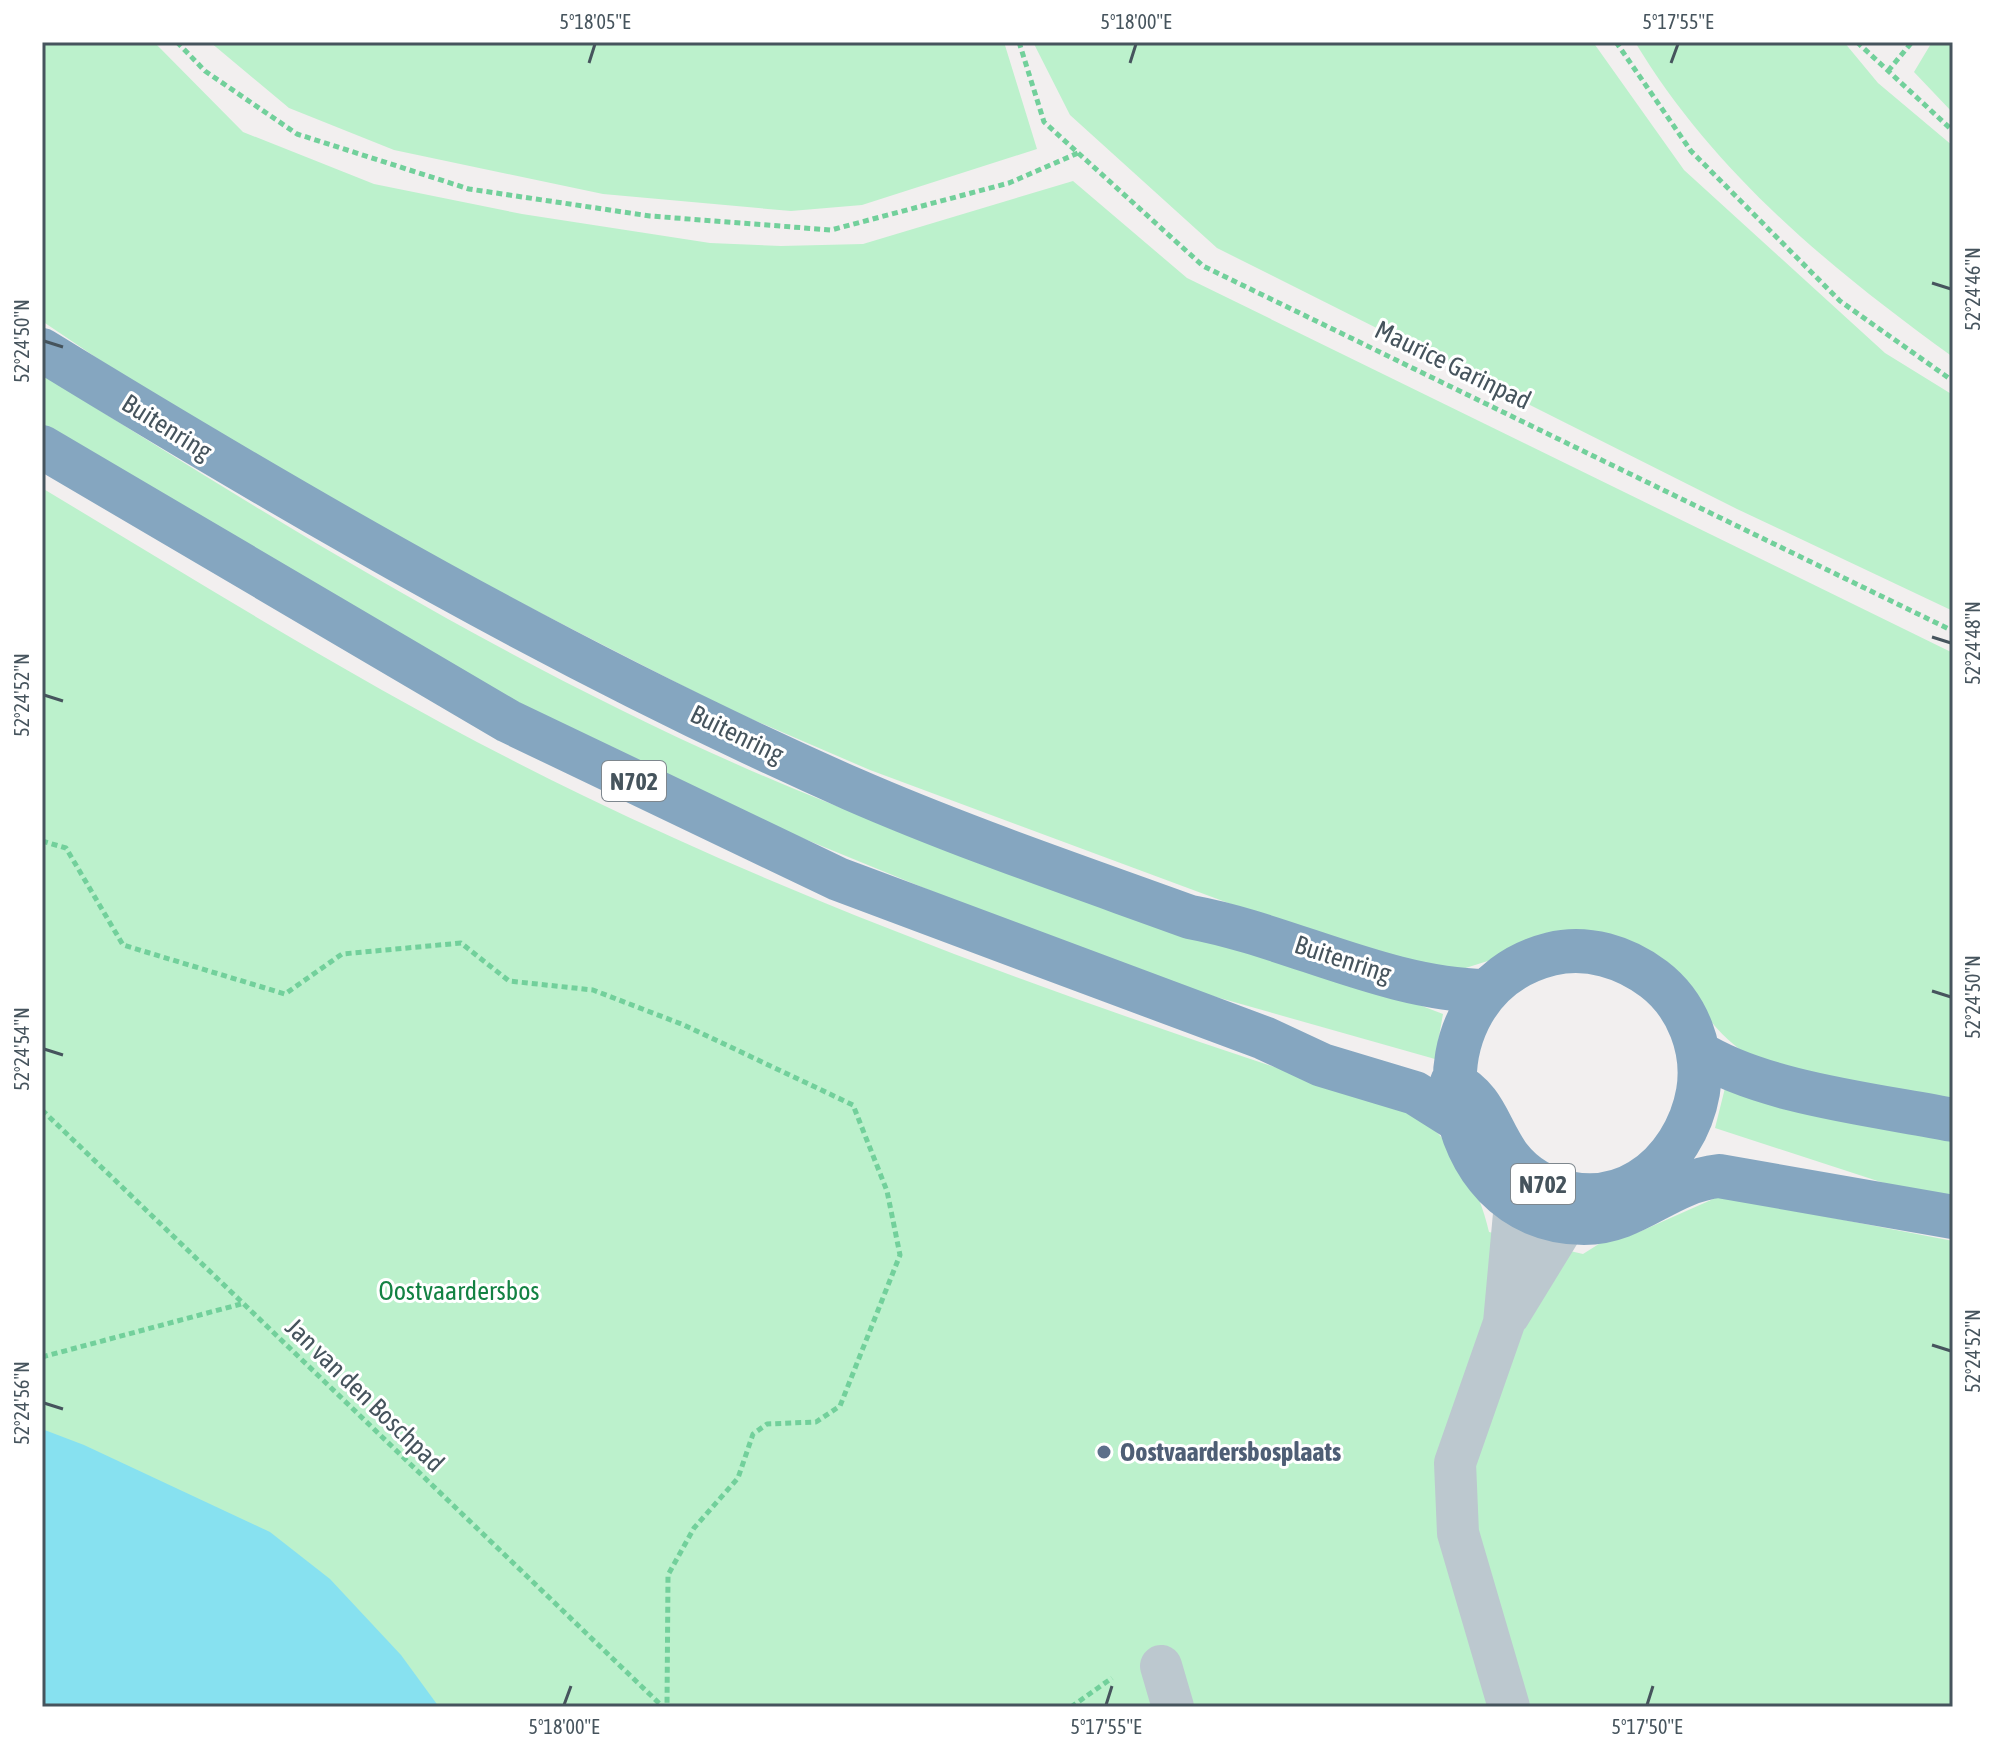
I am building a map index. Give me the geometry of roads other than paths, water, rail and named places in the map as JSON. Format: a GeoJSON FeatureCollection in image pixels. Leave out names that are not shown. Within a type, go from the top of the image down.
{"type":"FeatureCollection","features":[{"type":"Feature","properties":{"kind":"highway","name":"Buitenring"},"geometry":{"type":"LineString","coordinates":[[42,350],[242,473],[540,637],[853,789],[1190,917],[1238,926],[1396,977],[1454,991],[1486,991]]}},
{"type":"Feature","properties":{"kind":"highway","name":"N702"},"geometry":{"type":"LineString","coordinates":[[42,447],[508,721],[838,879],[1264,1038],[1327,1044],[1457,1103],[1479,1101],[1500,1144],[1524,1172],[1606,1221],[1643,1207],[1664,1176],[1718,1154],[1812,1175],[1939,1214]]}},
{"type":"Feature","properties":{"kind":"highway"},"geometry":{"type":"LineString","coordinates":[[1457,1103],[1461,1034],[1486,991],[1519,965],[1538,957],[1559,952],[1601,953],[1640,969],[1671,996],[1692,1032],[1698,1052],[1695,1107],[1664,1176]]}},
{"type":"Feature","properties":{"kind":"highway"},"geometry":{"type":"LineString","coordinates":[[1698,1052],[1716,1064],[1802,1090],[1953,1120]]}},
{"type":"Feature","properties":{"kind":"highway","name":"N702"},"geometry":{"type":"LineString","coordinates":[[1457,1103],[1485,1176],[1515,1203],[1539,1215],[1580,1208]]}},
{"type":"Feature","properties":{"kind":"street"},"geometry":{"type":"LineString","coordinates":[[1509,1707],[1458,1533],[1455,1463],[1504,1323],[1515,1203]]}},
{"type":"Feature","properties":{"kind":"street"},"geometry":{"type":"LineString","coordinates":[[1504,1323],[1580,1208]]}},
{"type":"Feature","properties":{"kind":"street"},"geometry":{"type":"LineString","coordinates":[[1161,1666],[1173,1707]]}},
{"type":"Feature","properties":{"kind":"water"},"geometry":{"type":"Polygon","coordinates":[[[42,1429],[84,1445],[270,1532],[330,1579],[401,1655],[439,1707],[42,1707],[42,1429]]]}},
{"type":"Feature","properties":{"kind":"place","name":"Oostvaardersbosplaats"},"geometry":{"type":"Point","coordinates":[1104,1452]}},
{"type":"Feature","properties":{"kind":"park label","name":"Oostvaardersbos"},"geometry":{"type":"Point","coordinates":[459,1291]}}]}
